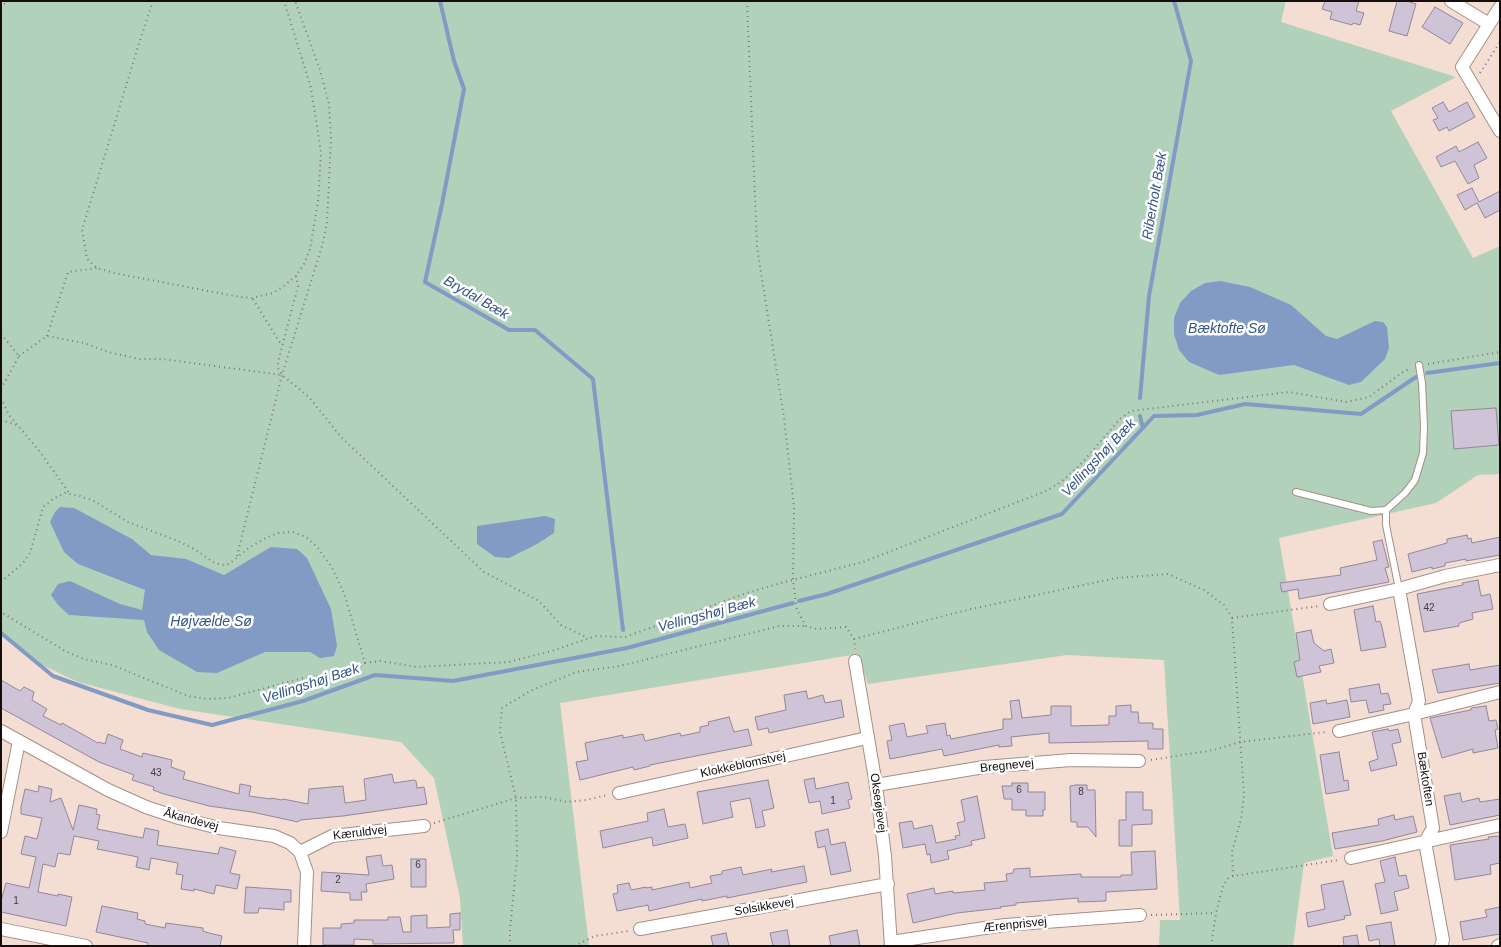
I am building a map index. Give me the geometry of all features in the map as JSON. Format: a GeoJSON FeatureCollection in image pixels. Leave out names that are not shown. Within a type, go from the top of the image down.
{"type":"FeatureCollection","features":[{"type":"Feature","properties":{"kind":"street"},"geometry":{"type":"LineString","coordinates":[[1451,1],[1489,24]]}},
{"type":"Feature","properties":{"kind":"street"},"geometry":{"type":"LineString","coordinates":[[1500,7],[1462,67],[1500,130]]}},
{"type":"Feature","properties":{"kind":"street"},"geometry":{"type":"LineString","coordinates":[[1330,604],[1399,589],[1445,576],[1500,565]]}},
{"type":"Feature","properties":{"kind":"street","name":"Bæktoften"},"geometry":{"type":"LineString","coordinates":[[1399,589],[1419,700],[1414,714],[1433,828],[1425,842],[1443,940],[1441,946]]}},
{"type":"Feature","properties":{"kind":"street","name":"Okseøjevej"},"geometry":{"type":"LineString","coordinates":[[855,661],[876,786],[888,884],[891,944]]}},
{"type":"Feature","properties":{"kind":"street"},"geometry":{"type":"LineString","coordinates":[[1339,730],[1414,714],[1500,692]]}},
{"type":"Feature","properties":{"kind":"street","name":"Åkandevej"},"geometry":{"type":"LineString","coordinates":[[1,731],[108,790],[146,807],[219,828],[274,836],[290,843],[300,852]]}},
{"type":"Feature","properties":{"kind":"street","name":"Klokkeblomstvej"},"geometry":{"type":"LineString","coordinates":[[619,793],[867,738]]}},
{"type":"Feature","properties":{"kind":"street"},"geometry":{"type":"LineString","coordinates":[[1,832],[19,741]]}},
{"type":"Feature","properties":{"kind":"street","name":"Bregnevej"},"geometry":{"type":"LineString","coordinates":[[876,786],[984,767],[1070,760],[1139,762]]}},
{"type":"Feature","properties":{"kind":"street"},"geometry":{"type":"LineString","coordinates":[[1351,858],[1500,825]]}},
{"type":"Feature","properties":{"kind":"street","name":"Kæruldvej"},"geometry":{"type":"LineString","coordinates":[[300,852],[332,836],[424,826]]}},
{"type":"Feature","properties":{"kind":"street"},"geometry":{"type":"LineString","coordinates":[[300,852],[307,872],[304,946]]}},
{"type":"Feature","properties":{"kind":"street","name":"Solsikkevej"},"geometry":{"type":"LineString","coordinates":[[640,930],[888,884]]}},
{"type":"Feature","properties":{"kind":"street","name":"Ærenprisvej"},"geometry":{"type":"LineString","coordinates":[[891,944],[1006,925],[1140,915]]}},
{"type":"Feature","properties":{"kind":"street"},"geometry":{"type":"LineString","coordinates":[[1,929],[86,946]]}},
{"type":"Feature","properties":{"kind":"lane"},"geometry":{"type":"LineString","coordinates":[[1296,492],[1371,511],[1386,510],[1405,492],[1415,480],[1423,453],[1422,382],[1419,365]]}},
{"type":"Feature","properties":{"kind":"lane"},"geometry":{"type":"LineString","coordinates":[[1386,510],[1386,526],[1399,589]]}},
{"type":"Feature","properties":{"kind":"path"},"geometry":{"type":"LineString","coordinates":[[1,8],[6,1]]}},
{"type":"Feature","properties":{"kind":"path"},"geometry":{"type":"LineString","coordinates":[[97,268],[87,259],[82,230],[153,1]]}},
{"type":"Feature","properties":{"kind":"path"},"geometry":{"type":"LineString","coordinates":[[1,389],[19,356],[47,336],[68,272],[97,268],[114,273],[252,298],[273,293],[296,276],[304,264],[310,249],[318,202],[321,152],[311,88],[284,1]]}},
{"type":"Feature","properties":{"kind":"path"},"geometry":{"type":"LineString","coordinates":[[236,558],[282,375],[328,223],[331,139],[329,104],[320,70],[295,1]]}},
{"type":"Feature","properties":{"kind":"path"},"geometry":{"type":"LineString","coordinates":[[746,1],[757,247],[784,418],[794,508],[793,581],[797,610],[806,626]]}},
{"type":"Feature","properties":{"kind":"path"},"geometry":{"type":"LineString","coordinates":[[1472,85],[1500,42]]}},
{"type":"Feature","properties":{"kind":"path"},"geometry":{"type":"LineString","coordinates":[[296,276],[298,286],[278,362],[278,368],[282,375],[309,397],[341,437],[484,572],[539,601],[561,625],[588,638]]}},
{"type":"Feature","properties":{"kind":"path"},"geometry":{"type":"LineString","coordinates":[[252,298],[282,346]]}},
{"type":"Feature","properties":{"kind":"path"},"geometry":{"type":"LineString","coordinates":[[1,334],[19,356]]}},
{"type":"Feature","properties":{"kind":"path"},"geometry":{"type":"LineString","coordinates":[[47,336],[84,343],[108,352],[139,359],[162,360],[282,375]]}},
{"type":"Feature","properties":{"kind":"path"},"geometry":{"type":"LineString","coordinates":[[1,612],[65,651],[84,659],[112,665],[188,696],[207,699],[228,698],[303,678],[339,673],[359,667],[365,663],[380,662],[416,667],[508,662],[552,651],[596,636],[625,637],[747,593],[863,562],[1046,492],[1061,482],[1080,464],[1120,419],[1131,411],[1289,392],[1346,402],[1369,397],[1403,372],[1419,365],[1500,352]]}},
{"type":"Feature","properties":{"kind":"path"},"geometry":{"type":"LineString","coordinates":[[1,398],[9,415],[26,433],[70,494]]}},
{"type":"Feature","properties":{"kind":"path"},"geometry":{"type":"LineString","coordinates":[[1,420],[17,425]]}},
{"type":"Feature","properties":{"kind":"path"},"geometry":{"type":"LineString","coordinates":[[1,582],[30,553],[44,507],[53,499],[65,493],[94,501],[128,522],[196,550],[213,562],[222,565],[229,564],[250,547],[278,533],[293,532],[306,537],[318,548],[331,566],[344,593],[365,663]]}},
{"type":"Feature","properties":{"kind":"path"},"geometry":{"type":"LineString","coordinates":[[510,946],[518,858],[516,798],[500,732],[502,708],[530,691],[576,672],[620,666],[779,626],[806,626],[818,629],[846,627],[854,639],[966,610],[1116,578],[1168,574],[1204,590],[1224,605],[1232,618],[1244,795],[1241,819],[1232,852],[1232,876]]}},
{"type":"Feature","properties":{"kind":"path"},"geometry":{"type":"LineString","coordinates":[[1232,618],[1330,604]]}},
{"type":"Feature","properties":{"kind":"path"},"geometry":{"type":"LineString","coordinates":[[1139,762],[1214,750],[1240,742],[1339,730]]}},
{"type":"Feature","properties":{"kind":"path"},"geometry":{"type":"LineString","coordinates":[[424,826],[516,798],[543,797],[567,802],[619,793]]}},
{"type":"Feature","properties":{"kind":"path"},"geometry":{"type":"LineString","coordinates":[[1212,946],[1216,913],[1223,886],[1227,879],[1232,876],[1351,858]]}},
{"type":"Feature","properties":{"kind":"path"},"geometry":{"type":"LineString","coordinates":[[1140,915],[1216,913]]}},
{"type":"Feature","properties":{"kind":"path"},"geometry":{"type":"LineString","coordinates":[[574,946],[595,936],[640,930]]}},
{"type":"Feature","properties":{"kind":"green space"},"geometry":{"type":"Polygon","coordinates":[[[5,1],[1286,1],[1281,22],[1456,77],[1391,111],[1473,258],[1500,246],[1500,474],[1478,475],[1436,503],[1279,538],[1333,856],[1304,863],[1293,946],[1159,946],[1160,920],[1180,920],[1164,660],[1067,655],[868,684],[858,654],[560,703],[589,946],[463,946],[460,898],[434,778],[401,742],[180,709],[78,682],[38,663],[1,631],[1,6],[5,1]]]}},
{"type":"Feature","properties":{"kind":"water","name":"Bæktofte Sø"},"geometry":{"type":"Polygon","coordinates":[[[1220,281],[1250,287],[1291,305],[1326,336],[1337,339],[1375,321],[1383,322],[1387,327],[1389,348],[1385,359],[1361,382],[1349,385],[1294,365],[1219,375],[1189,362],[1179,350],[1174,334],[1174,318],[1180,303],[1191,291],[1205,283],[1220,281]]]}},
{"type":"Feature","properties":{"kind":"water","name":"Højvælde Sø"},"geometry":{"type":"Polygon","coordinates":[[[60,507],[74,508],[132,539],[151,555],[186,559],[224,575],[271,547],[297,549],[307,558],[331,609],[337,646],[334,656],[320,658],[310,652],[265,652],[217,673],[197,672],[159,650],[147,632],[144,620],[69,615],[51,595],[58,584],[70,581],[120,604],[142,610],[145,590],[78,564],[64,552],[50,522],[60,507]]]}},
{"type":"Feature","properties":{"kind":"water"},"geometry":{"type":"Polygon","coordinates":[[[545,516],[555,519],[554,533],[509,558],[495,557],[477,544],[477,526],[545,516]]]}},
{"type":"Feature","properties":{"kind":"building"},"geometry":{"type":"Polygon","coordinates":[[[1325,1],[1359,1],[1356,11],[1364,13],[1360,25],[1353,23],[1352,25],[1330,19],[1332,12],[1322,9],[1325,1]]]}},
{"type":"Feature","properties":{"kind":"building"},"geometry":{"type":"Polygon","coordinates":[[[1397,1],[1407,1],[1416,4],[1407,36],[1389,31],[1397,1]]]}},
{"type":"Feature","properties":{"kind":"building"},"geometry":{"type":"Polygon","coordinates":[[[1435,7],[1463,23],[1450,44],[1422,27],[1435,7]]]}},
{"type":"Feature","properties":{"kind":"building"},"geometry":{"type":"Polygon","coordinates":[[[1443,102],[1449,112],[1467,102],[1475,117],[1449,131],[1447,127],[1439,131],[1433,120],[1438,118],[1432,108],[1443,102]]]}},
{"type":"Feature","properties":{"kind":"building"},"geometry":{"type":"Polygon","coordinates":[[[1478,142],[1487,158],[1474,165],[1479,178],[1468,184],[1455,161],[1441,167],[1436,157],[1456,146],[1459,152],[1478,142]]]}},
{"type":"Feature","properties":{"kind":"building"},"geometry":{"type":"Polygon","coordinates":[[[1472,188],[1479,202],[1500,191],[1500,210],[1485,218],[1477,203],[1465,210],[1457,195],[1472,188]]]}},
{"type":"Feature","properties":{"kind":"building"},"geometry":{"type":"Polygon","coordinates":[[[1496,408],[1499,445],[1454,449],[1451,411],[1496,408]]]}},
{"type":"Feature","properties":{"kind":"building"},"geometry":{"type":"Polygon","coordinates":[[[1467,535],[1468,539],[1471,538],[1472,543],[1500,537],[1500,555],[1445,563],[1445,566],[1412,572],[1408,554],[1447,543],[1447,539],[1467,535]]]}},
{"type":"Feature","properties":{"kind":"building"},"geometry":{"type":"Polygon","coordinates":[[[1382,540],[1389,567],[1385,568],[1389,582],[1299,599],[1298,589],[1282,592],[1280,583],[1341,575],[1340,568],[1377,560],[1373,542],[1382,540]]]}},
{"type":"Feature","properties":{"kind":"building"},"geometry":{"type":"Polygon","coordinates":[[[1478,580],[1481,596],[1490,594],[1493,609],[1472,613],[1473,619],[1459,623],[1459,626],[1424,632],[1417,594],[1463,585],[1462,583],[1478,580]]]}},
{"type":"Feature","properties":{"kind":"building"},"geometry":{"type":"Polygon","coordinates":[[[1373,606],[1376,622],[1380,621],[1382,627],[1386,647],[1361,651],[1354,610],[1373,606]]]}},
{"type":"Feature","properties":{"kind":"building"},"geometry":{"type":"Polygon","coordinates":[[[1311,630],[1314,643],[1324,651],[1331,649],[1334,663],[1319,666],[1321,672],[1297,677],[1294,662],[1300,660],[1296,633],[1311,630]]]}},
{"type":"Feature","properties":{"kind":"building"},"geometry":{"type":"Polygon","coordinates":[[[1469,664],[1470,670],[1500,665],[1500,683],[1438,693],[1432,670],[1469,664]]]}},
{"type":"Feature","properties":{"kind":"building"},"geometry":{"type":"Polygon","coordinates":[[[1,680],[20,691],[24,687],[34,692],[32,700],[47,709],[43,716],[61,725],[62,723],[98,743],[105,744],[108,734],[123,740],[120,749],[142,757],[143,753],[172,760],[171,767],[185,772],[183,779],[239,794],[240,784],[251,786],[249,796],[283,799],[308,804],[309,789],[343,786],[345,803],[366,800],[364,779],[392,774],[394,783],[414,780],[416,781],[417,788],[424,787],[427,804],[300,820],[298,822],[252,812],[209,806],[164,794],[153,790],[154,787],[132,780],[134,775],[99,762],[1,708],[1,680]]]}},
{"type":"Feature","properties":{"kind":"building"},"geometry":{"type":"Polygon","coordinates":[[[1379,684],[1381,694],[1388,693],[1391,704],[1383,705],[1384,710],[1369,713],[1366,700],[1351,702],[1349,689],[1379,684]]]}},
{"type":"Feature","properties":{"kind":"building"},"geometry":{"type":"Polygon","coordinates":[[[806,691],[808,699],[823,695],[825,703],[841,700],[844,717],[769,733],[768,728],[758,730],[755,717],[786,710],[784,695],[806,691]]]}},
{"type":"Feature","properties":{"kind":"building"},"geometry":{"type":"Polygon","coordinates":[[[1019,700],[1022,718],[1051,715],[1051,706],[1071,706],[1071,726],[1109,725],[1109,716],[1116,716],[1116,706],[1131,705],[1131,712],[1138,712],[1139,723],[1153,723],[1153,729],[1163,729],[1163,749],[1148,749],[1148,741],[1049,743],[1049,733],[1011,737],[1012,746],[999,747],[999,745],[944,756],[942,749],[890,759],[887,741],[892,740],[889,726],[904,723],[907,737],[928,733],[926,726],[945,723],[947,736],[950,735],[951,739],[1003,729],[1003,719],[1012,719],[1010,701],[1019,700]]]}},
{"type":"Feature","properties":{"kind":"building"},"geometry":{"type":"Polygon","coordinates":[[[1326,700],[1327,704],[1347,700],[1350,717],[1313,724],[1310,703],[1326,700]]]}},
{"type":"Feature","properties":{"kind":"building"},"geometry":{"type":"Polygon","coordinates":[[[1486,706],[1489,721],[1496,720],[1498,729],[1495,730],[1498,748],[1473,753],[1473,749],[1442,758],[1430,718],[1486,706]]]}},
{"type":"Feature","properties":{"kind":"building"},"geometry":{"type":"Polygon","coordinates":[[[729,717],[734,732],[748,729],[752,745],[650,765],[634,770],[633,767],[580,780],[576,762],[588,760],[585,743],[623,735],[623,738],[643,734],[645,741],[680,733],[681,736],[700,732],[700,727],[709,725],[708,722],[729,717]]]}},
{"type":"Feature","properties":{"kind":"building"},"geometry":{"type":"Polygon","coordinates":[[[1388,729],[1389,731],[1398,729],[1401,742],[1392,744],[1397,765],[1371,771],[1369,762],[1378,759],[1372,732],[1388,729]]]}},
{"type":"Feature","properties":{"kind":"building"},"geometry":{"type":"Polygon","coordinates":[[[1339,752],[1344,781],[1348,780],[1349,790],[1326,794],[1320,755],[1339,752]]]}},
{"type":"Feature","properties":{"kind":"building"},"geometry":{"type":"Polygon","coordinates":[[[814,778],[816,789],[848,782],[852,799],[848,800],[850,808],[822,814],[820,801],[809,803],[804,780],[814,778]]]}},
{"type":"Feature","properties":{"kind":"building"},"geometry":{"type":"Polygon","coordinates":[[[768,780],[774,808],[762,811],[765,826],[756,828],[750,798],[730,802],[733,817],[703,824],[697,792],[768,780]]]}},
{"type":"Feature","properties":{"kind":"building"},"geometry":{"type":"Polygon","coordinates":[[[1012,783],[1028,783],[1028,792],[1045,792],[1043,816],[1026,816],[1026,810],[1012,810],[1012,799],[1004,799],[1002,786],[1012,786],[1012,783]]]}},
{"type":"Feature","properties":{"kind":"building"},"geometry":{"type":"Polygon","coordinates":[[[1087,785],[1087,790],[1095,790],[1096,837],[1088,827],[1077,827],[1077,822],[1071,822],[1070,786],[1087,785]]]}},
{"type":"Feature","properties":{"kind":"building"},"geometry":{"type":"Polygon","coordinates":[[[39,786],[52,789],[50,802],[61,798],[73,830],[79,805],[97,809],[96,814],[100,815],[97,829],[143,838],[145,828],[159,831],[157,845],[218,854],[220,847],[236,851],[230,873],[240,875],[237,889],[216,885],[214,894],[194,889],[194,891],[181,889],[183,875],[176,874],[178,863],[151,858],[149,870],[136,867],[138,857],[97,849],[99,841],[74,836],[70,855],[58,853],[55,867],[43,864],[38,892],[72,897],[66,926],[1,912],[1,901],[6,883],[29,888],[36,857],[21,854],[25,836],[37,839],[42,818],[21,814],[21,807],[25,789],[38,792],[39,786]]]}},
{"type":"Feature","properties":{"kind":"building"},"geometry":{"type":"Polygon","coordinates":[[[1126,792],[1143,792],[1143,810],[1152,810],[1152,824],[1132,825],[1132,846],[1119,846],[1119,820],[1126,820],[1126,792]]]}},
{"type":"Feature","properties":{"kind":"building"},"geometry":{"type":"Polygon","coordinates":[[[1460,793],[1462,802],[1479,798],[1480,802],[1500,799],[1500,815],[1450,825],[1444,796],[1460,793]]]}},
{"type":"Feature","properties":{"kind":"building"},"geometry":{"type":"Polygon","coordinates":[[[977,796],[985,838],[971,841],[972,845],[947,851],[949,859],[931,863],[930,854],[927,855],[925,844],[903,848],[899,823],[912,821],[914,829],[932,825],[936,843],[956,839],[955,836],[960,835],[957,823],[965,821],[961,800],[977,796]]]}},
{"type":"Feature","properties":{"kind":"building"},"geometry":{"type":"Polygon","coordinates":[[[664,809],[668,827],[685,824],[688,838],[653,846],[652,837],[603,848],[600,831],[648,821],[647,813],[664,809]]]}},
{"type":"Feature","properties":{"kind":"building"},"geometry":{"type":"Polygon","coordinates":[[[1394,815],[1395,820],[1413,816],[1417,832],[1382,841],[1335,849],[1332,833],[1379,825],[1378,819],[1394,815]]]}},
{"type":"Feature","properties":{"kind":"building"},"geometry":{"type":"Polygon","coordinates":[[[828,829],[831,845],[845,842],[851,871],[831,875],[825,846],[818,848],[815,832],[828,829]]]}},
{"type":"Feature","properties":{"kind":"building"},"geometry":{"type":"Polygon","coordinates":[[[1500,836],[1500,863],[1490,865],[1491,874],[1455,880],[1450,845],[1500,836]]]}},
{"type":"Feature","properties":{"kind":"building"},"geometry":{"type":"Polygon","coordinates":[[[1155,851],[1157,889],[1106,892],[1106,901],[1078,902],[1078,898],[1016,903],[1016,905],[1001,908],[957,913],[913,923],[907,894],[934,888],[935,894],[953,891],[953,893],[985,890],[984,883],[1007,881],[1006,874],[1013,873],[1014,869],[1030,868],[1030,877],[1081,874],[1081,877],[1121,877],[1121,875],[1132,875],[1131,852],[1155,851]]]}},
{"type":"Feature","properties":{"kind":"building"},"geometry":{"type":"Polygon","coordinates":[[[381,855],[383,866],[392,865],[394,879],[366,884],[367,892],[361,892],[362,900],[350,900],[350,893],[321,891],[322,872],[369,875],[366,857],[381,855]]]}},
{"type":"Feature","properties":{"kind":"building"},"geometry":{"type":"Polygon","coordinates":[[[1395,857],[1399,876],[1406,875],[1409,888],[1394,892],[1398,910],[1381,914],[1375,884],[1385,882],[1380,861],[1395,857]]]}},
{"type":"Feature","properties":{"kind":"building"},"geometry":{"type":"Polygon","coordinates":[[[411,859],[426,859],[426,887],[411,887],[411,859]]]}},
{"type":"Feature","properties":{"kind":"building"},"geometry":{"type":"Polygon","coordinates":[[[804,866],[807,882],[727,898],[727,896],[702,901],[702,899],[649,911],[648,905],[617,911],[613,894],[618,893],[617,885],[629,883],[631,890],[652,887],[652,890],[689,882],[690,888],[712,883],[710,876],[741,867],[743,875],[772,869],[771,872],[804,866]]]}},
{"type":"Feature","properties":{"kind":"building"},"geometry":{"type":"Polygon","coordinates":[[[1343,881],[1351,915],[1344,916],[1345,919],[1308,927],[1306,913],[1325,909],[1321,885],[1343,881]]]}},
{"type":"Feature","properties":{"kind":"building"},"geometry":{"type":"Polygon","coordinates":[[[246,887],[291,890],[291,902],[284,902],[284,910],[259,908],[258,913],[244,913],[246,887]]]}},
{"type":"Feature","properties":{"kind":"building"},"geometry":{"type":"Polygon","coordinates":[[[102,906],[138,913],[137,919],[145,921],[145,924],[165,928],[166,923],[203,928],[203,931],[222,936],[220,946],[148,946],[148,943],[96,932],[102,906]]]}},
{"type":"Feature","properties":{"kind":"building"},"geometry":{"type":"Polygon","coordinates":[[[1500,907],[1500,934],[1463,940],[1460,922],[1487,917],[1485,910],[1500,907]]]}},
{"type":"Feature","properties":{"kind":"building"},"geometry":{"type":"Polygon","coordinates":[[[460,913],[460,930],[453,930],[454,943],[373,944],[373,940],[354,939],[354,945],[323,945],[323,928],[341,928],[341,924],[354,923],[354,920],[388,920],[388,917],[400,917],[403,932],[411,932],[411,916],[427,915],[427,928],[450,927],[450,914],[460,913]]]}},
{"type":"Feature","properties":{"kind":"building"},"geometry":{"type":"Polygon","coordinates":[[[1391,922],[1395,946],[1380,946],[1379,939],[1369,941],[1366,926],[1391,922]]]}},
{"type":"Feature","properties":{"kind":"building"},"geometry":{"type":"Polygon","coordinates":[[[787,930],[790,946],[773,946],[770,933],[787,930]]]}},
{"type":"Feature","properties":{"kind":"building"},"geometry":{"type":"Polygon","coordinates":[[[857,930],[860,946],[831,946],[829,936],[857,930]]]}},
{"type":"Feature","properties":{"kind":"building"},"geometry":{"type":"Polygon","coordinates":[[[726,933],[729,946],[713,946],[711,936],[726,933]]]}},
{"type":"Feature","properties":{"kind":"building"},"geometry":{"type":"Polygon","coordinates":[[[1357,935],[1359,946],[1344,946],[1343,937],[1357,935]]]}},
{"type":"Feature","properties":{"kind":"waterway","name":"Brydal Bæk"},"geometry":{"type":"LineString","coordinates":[[440,1],[454,61],[464,89],[425,282],[509,330],[535,330],[593,379],[623,630]]}},
{"type":"Feature","properties":{"kind":"waterway","name":"Riberholt Bæk"},"geometry":{"type":"LineString","coordinates":[[1140,398],[1149,296],[1191,61],[1174,1]]}},
{"type":"Feature","properties":{"kind":"waterway","name":"Vellingshøj Bæk"},"geometry":{"type":"LineString","coordinates":[[1427,373],[1500,363]]}},
{"type":"Feature","properties":{"kind":"waterway","name":"Vellingshøj Bæk"},"geometry":{"type":"LineString","coordinates":[[799,601],[827,594],[1062,514],[1154,416],[1197,415],[1245,404],[1361,414],[1416,377]]}},
{"type":"Feature","properties":{"kind":"waterway","name":"Riberholt Bæk"},"geometry":{"type":"LineString","coordinates":[[1140,416],[1143,428]]}},
{"type":"Feature","properties":{"kind":"waterway","name":"Vellingshøj Bæk"},"geometry":{"type":"LineString","coordinates":[[1,633],[53,676],[148,710],[212,725],[303,701],[375,675],[453,681],[627,648],[793,603]]}}]}
